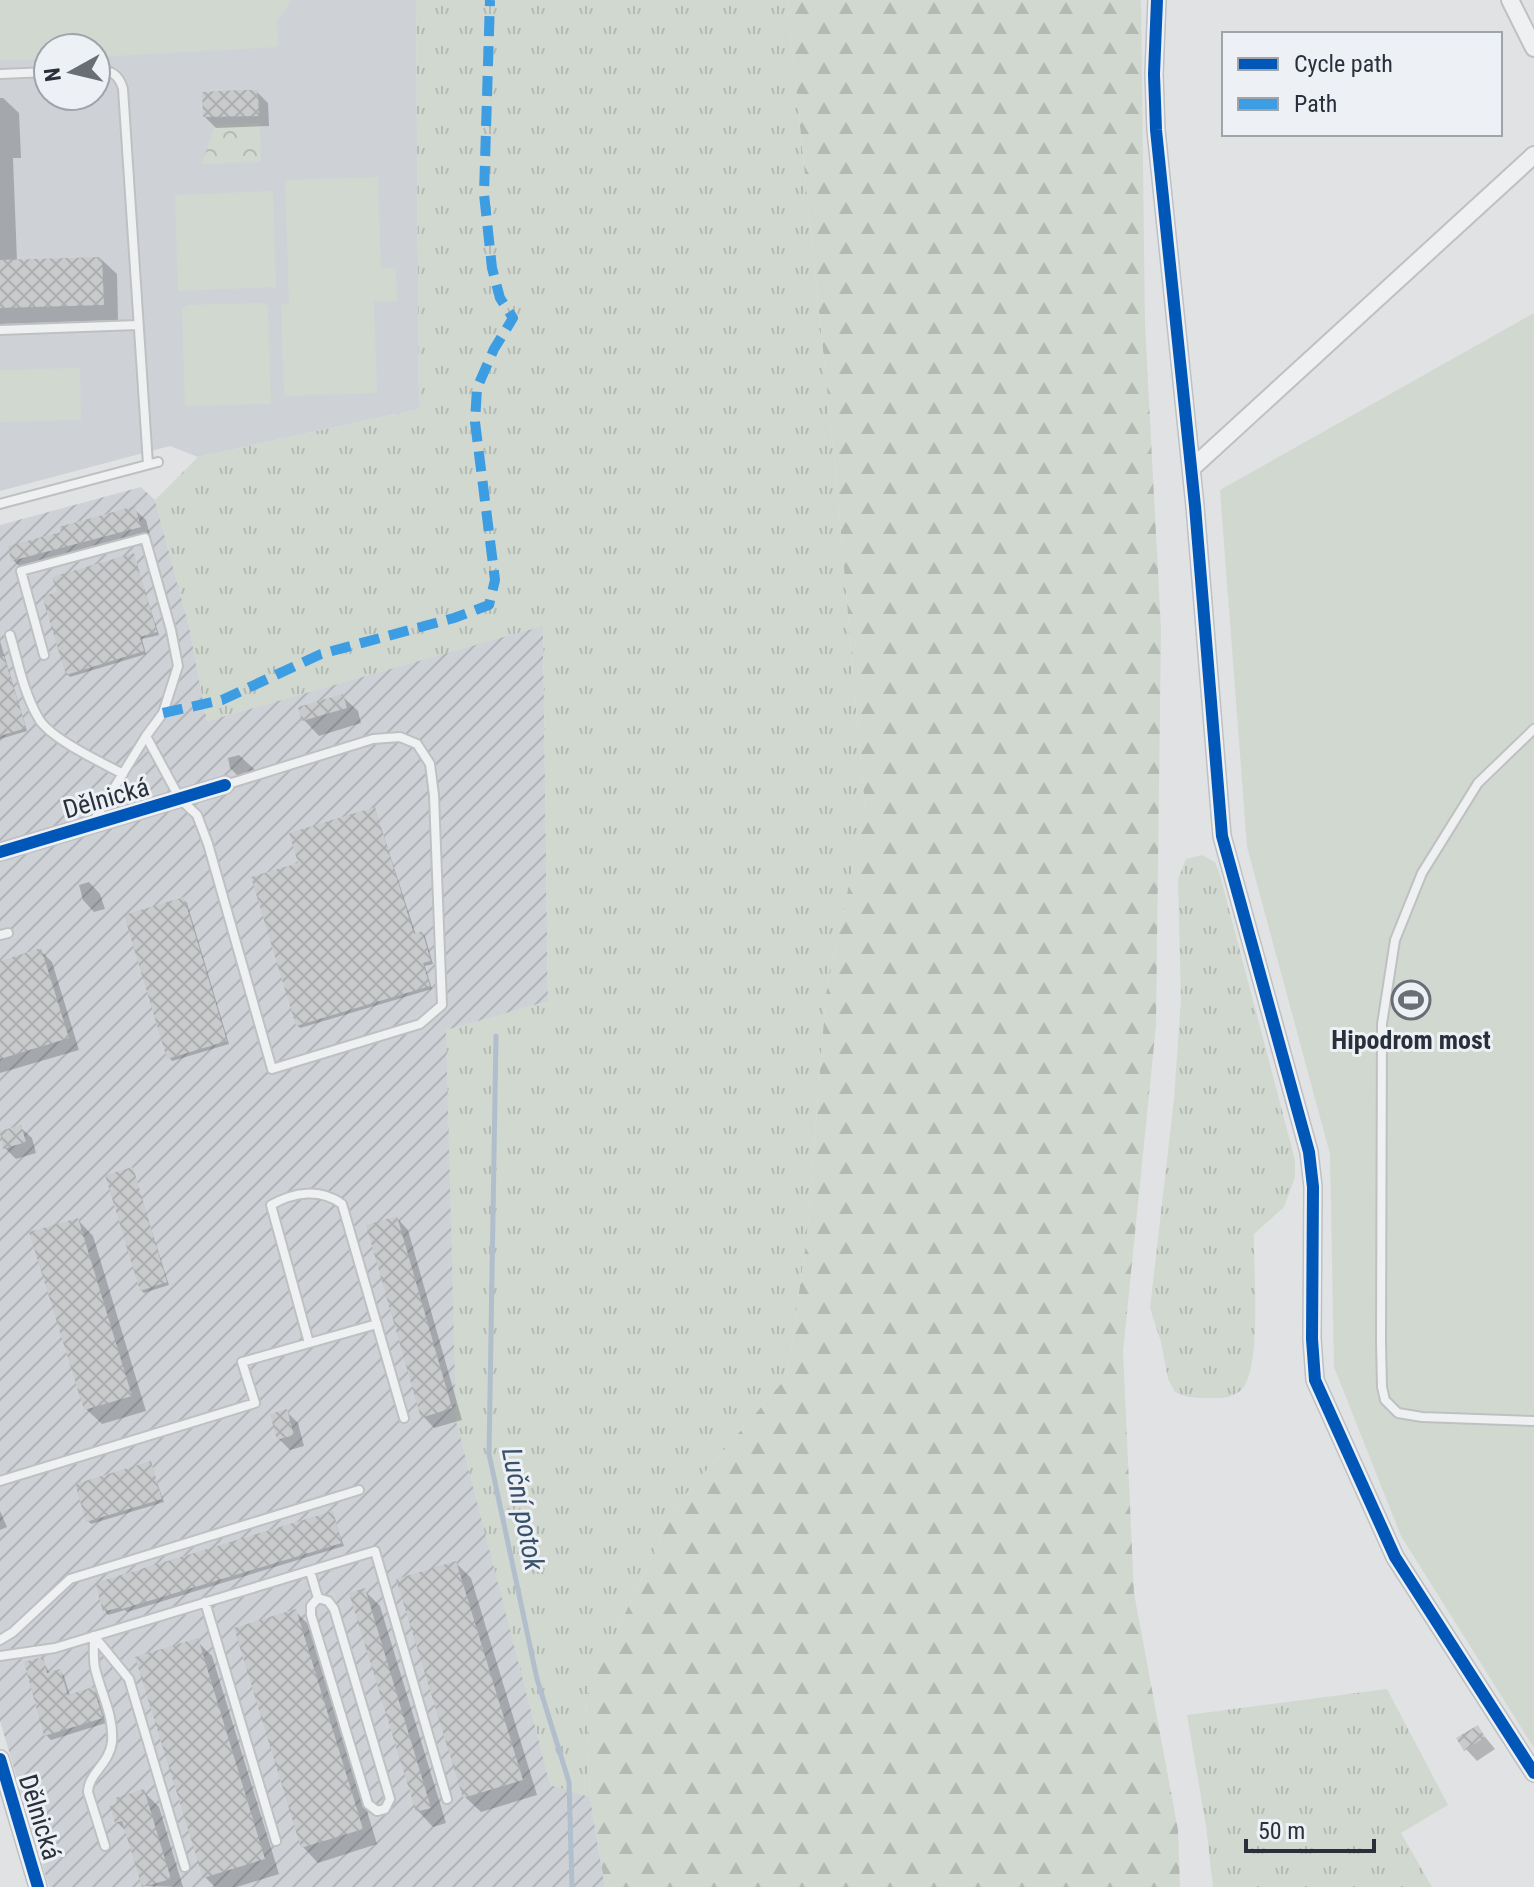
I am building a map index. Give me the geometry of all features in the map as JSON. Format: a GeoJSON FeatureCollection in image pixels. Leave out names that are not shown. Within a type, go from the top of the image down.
{"type":"FeatureCollection","features":[{"type":"Feature","properties":{"kind":"street"},"geometry":{"type":"LineString","coordinates":[[1157,0],[1154,74],[1156,130],[1192,468],[1222,836],[1309,1152],[1313,1187],[1312,1339],[1315,1380],[1395,1557],[1534,1773]]}},
{"type":"Feature","properties":{"kind":"street"},"geometry":{"type":"LineString","coordinates":[[1510,0],[1534,48]]}},
{"type":"Feature","properties":{"kind":"street"},"geometry":{"type":"LineString","coordinates":[[1192,468],[1534,155]]}},
{"type":"Feature","properties":{"kind":"street","name":"Dělnická"},"geometry":{"type":"LineString","coordinates":[[0,852],[225,785]]}},
{"type":"Feature","properties":{"kind":"street","name":"Dělnická"},"geometry":{"type":"LineString","coordinates":[[0,1759],[38,1887]]}},
{"type":"Feature","properties":{"kind":"lane"},"geometry":{"type":"LineString","coordinates":[[0,74],[32,73]]}},
{"type":"Feature","properties":{"kind":"lane"},"geometry":{"type":"LineString","coordinates":[[112,74],[123,89],[148,464]]}},
{"type":"Feature","properties":{"kind":"lane"},"geometry":{"type":"LineString","coordinates":[[0,330],[138,325]]}},
{"type":"Feature","properties":{"kind":"lane"},"geometry":{"type":"LineString","coordinates":[[0,504],[158,462]]}},
{"type":"Feature","properties":{"kind":"lane","name":"Dělnická"},"geometry":{"type":"LineString","coordinates":[[44,655],[21,571],[145,538],[178,666],[163,713],[91,825]]}},
{"type":"Feature","properties":{"kind":"lane"},"geometry":{"type":"LineString","coordinates":[[10,635],[30,701],[40,722],[71,746],[123,774]]}},
{"type":"Feature","properties":{"kind":"lane"},"geometry":{"type":"LineString","coordinates":[[1534,729],[1478,783],[1422,873],[1395,940],[1382,1024],[1381,1326],[1382,1387],[1385,1400],[1398,1413],[1422,1417],[1534,1421]]}},
{"type":"Feature","properties":{"kind":"lane"},"geometry":{"type":"LineString","coordinates":[[146,736],[180,799],[197,815],[208,844],[272,1069],[420,1024],[442,1005],[434,795],[430,764],[417,744],[400,737],[373,739],[225,785]]}},
{"type":"Feature","properties":{"kind":"lane"},"geometry":{"type":"LineString","coordinates":[[309,1343],[271,1205],[286,1196],[307,1193],[330,1195],[342,1204],[404,1418]]}},
{"type":"Feature","properties":{"kind":"lane"},"geometry":{"type":"LineString","coordinates":[[0,1481],[255,1403],[242,1362],[377,1324]]}},
{"type":"Feature","properties":{"kind":"lane"},"geometry":{"type":"LineString","coordinates":[[0,1640],[13,1632],[70,1579],[359,1490]]}},
{"type":"Feature","properties":{"kind":"lane"},"geometry":{"type":"LineString","coordinates":[[0,1656],[55,1648],[375,1551],[447,1799]]}},
{"type":"Feature","properties":{"kind":"lane"},"geometry":{"type":"LineString","coordinates":[[310,1571],[318,1598]]}},
{"type":"Feature","properties":{"kind":"lane"},"geometry":{"type":"LineString","coordinates":[[318,1598],[328,1601],[334,1609],[390,1799],[385,1809],[377,1811],[368,1804],[311,1615],[311,1606],[318,1598]]}},
{"type":"Feature","properties":{"kind":"lane"},"geometry":{"type":"LineString","coordinates":[[205,1602],[276,1841]]}},
{"type":"Feature","properties":{"kind":"lane"},"geometry":{"type":"LineString","coordinates":[[94,1636],[95,1666],[112,1719],[112,1741],[110,1753],[88,1785],[88,1792],[105,1846]]}},
{"type":"Feature","properties":{"kind":"lane"},"geometry":{"type":"LineString","coordinates":[[94,1636],[129,1679],[185,1867]]}},
{"type":"Feature","properties":{"kind":"shaded area"},"geometry":{"type":"Polygon","coordinates":[[[0,0],[416,0],[419,409],[198,457],[170,446],[0,491],[0,0]]]}},
{"type":"Feature","properties":{"kind":"shaded area"},"geometry":{"type":"Polygon","coordinates":[[[141,487],[155,500],[189,626],[207,721],[543,625],[548,1002],[550,1785],[590,1797],[605,1887],[49,1887],[0,1721],[0,525],[141,487]]]}},
{"type":"Feature","properties":{"kind":"green space"},"geometry":{"type":"Polygon","coordinates":[[[0,0],[292,0],[277,21],[278,47],[112,56],[112,32],[32,32],[32,59],[0,60],[0,0]]]}},
{"type":"Feature","properties":{"kind":"green space"},"geometry":{"type":"Polygon","coordinates":[[[416,0],[787,0],[835,466],[865,808],[826,994],[807,1236],[787,1377],[675,1507],[586,1697],[590,1797],[550,1785],[456,1421],[446,1030],[548,1001],[543,626],[207,721],[189,626],[155,500],[198,457],[419,409],[416,0]]]}},
{"type":"Feature","properties":{"kind":"green space"},"geometry":{"type":"Polygon","coordinates":[[[787,0],[1141,0],[1145,326],[1161,629],[1156,1025],[1123,1352],[1134,1593],[1178,1830],[1180,1887],[605,1887],[590,1797],[586,1697],[675,1507],[787,1377],[807,1236],[826,994],[865,808],[835,466],[787,0]]]}},
{"type":"Feature","properties":{"kind":"green space"},"geometry":{"type":"Polygon","coordinates":[[[260,123],[261,162],[202,164],[215,125],[260,123]]]}},
{"type":"Feature","properties":{"kind":"green space"},"geometry":{"type":"Polygon","coordinates":[[[378,177],[381,268],[396,268],[397,301],[374,302],[377,393],[284,396],[281,304],[289,303],[285,180],[378,177]]]}},
{"type":"Feature","properties":{"kind":"green space"},"geometry":{"type":"Polygon","coordinates":[[[273,191],[276,287],[178,291],[175,195],[273,191]]]}},
{"type":"Feature","properties":{"kind":"green space"},"geometry":{"type":"Polygon","coordinates":[[[264,303],[268,307],[271,404],[185,406],[182,309],[187,305],[264,303]]]}},
{"type":"Feature","properties":{"kind":"green space","name":"Hipodrom most"},"geometry":{"type":"Polygon","coordinates":[[[1534,313],[1534,1748],[1401,1536],[1334,1367],[1330,1154],[1247,847],[1220,490],[1534,313]]]}},
{"type":"Feature","properties":{"kind":"green space"},"geometry":{"type":"Polygon","coordinates":[[[80,368],[81,420],[0,422],[0,370],[80,368]]]}},
{"type":"Feature","properties":{"kind":"green space"},"geometry":{"type":"Polygon","coordinates":[[[1202,855],[1215,862],[1220,875],[1295,1160],[1295,1177],[1284,1207],[1254,1234],[1254,1342],[1247,1380],[1237,1393],[1219,1398],[1192,1397],[1175,1392],[1168,1379],[1150,1308],[1174,1099],[1181,999],[1178,879],[1186,859],[1202,855]]]}},
{"type":"Feature","properties":{"kind":"green space"},"geometry":{"type":"Polygon","coordinates":[[[1387,1689],[1448,1805],[1401,1833],[1432,1887],[1213,1887],[1187,1715],[1387,1689]]]}},
{"type":"Feature","properties":{"kind":"building"},"geometry":{"type":"Polygon","coordinates":[[[258,90],[259,116],[203,117],[202,92],[258,90]]]}},
{"type":"Feature","properties":{"kind":"building"},"geometry":{"type":"Polygon","coordinates":[[[102,257],[104,305],[0,308],[0,260],[102,257]]]}},
{"type":"Feature","properties":{"kind":"building"},"geometry":{"type":"Polygon","coordinates":[[[135,506],[141,527],[11,561],[8,546],[61,532],[59,527],[135,506]]]}},
{"type":"Feature","properties":{"kind":"building"},"geometry":{"type":"Polygon","coordinates":[[[134,553],[157,632],[140,637],[144,651],[66,675],[42,596],[57,592],[52,577],[134,553]]]}},
{"type":"Feature","properties":{"kind":"building"},"geometry":{"type":"Polygon","coordinates":[[[4,656],[26,728],[0,736],[0,657],[4,656]]]}},
{"type":"Feature","properties":{"kind":"building"},"geometry":{"type":"Polygon","coordinates":[[[343,694],[347,708],[302,721],[298,707],[343,694]]]}},
{"type":"Feature","properties":{"kind":"building"},"geometry":{"type":"Polygon","coordinates":[[[375,807],[414,934],[422,931],[431,961],[423,963],[430,986],[296,1026],[251,877],[298,863],[289,833],[375,807]]]}},
{"type":"Feature","properties":{"kind":"building"},"geometry":{"type":"Polygon","coordinates":[[[184,897],[227,1041],[167,1059],[124,915],[184,897]]]}},
{"type":"Feature","properties":{"kind":"building"},"geometry":{"type":"Polygon","coordinates":[[[41,948],[69,1038],[0,1059],[0,961],[41,948]]]}},
{"type":"Feature","properties":{"kind":"building"},"geometry":{"type":"Polygon","coordinates":[[[21,1125],[26,1142],[3,1149],[0,1131],[21,1125]]]}},
{"type":"Feature","properties":{"kind":"building"},"geometry":{"type":"Polygon","coordinates":[[[133,1167],[167,1282],[140,1291],[105,1175],[133,1167]]]}},
{"type":"Feature","properties":{"kind":"building"},"geometry":{"type":"Polygon","coordinates":[[[397,1216],[452,1408],[421,1418],[366,1225],[397,1216]]]}},
{"type":"Feature","properties":{"kind":"building"},"geometry":{"type":"Polygon","coordinates":[[[78,1218],[132,1396],[84,1410],[29,1232],[78,1218]]]}},
{"type":"Feature","properties":{"kind":"building"},"geometry":{"type":"Polygon","coordinates":[[[287,1409],[294,1435],[277,1440],[270,1414],[287,1409]]]}},
{"type":"Feature","properties":{"kind":"building"},"geometry":{"type":"Polygon","coordinates":[[[151,1461],[162,1499],[86,1522],[75,1484],[151,1461]]]}},
{"type":"Feature","properties":{"kind":"building"},"geometry":{"type":"Polygon","coordinates":[[[333,1511],[342,1543],[103,1612],[96,1586],[98,1582],[333,1511]]]}},
{"type":"Feature","properties":{"kind":"building"},"geometry":{"type":"Polygon","coordinates":[[[456,1561],[523,1780],[463,1798],[396,1579],[456,1561]]]}},
{"type":"Feature","properties":{"kind":"building"},"geometry":{"type":"Polygon","coordinates":[[[365,1588],[431,1808],[416,1812],[349,1593],[365,1588]]]}},
{"type":"Feature","properties":{"kind":"building"},"geometry":{"type":"Polygon","coordinates":[[[296,1609],[363,1829],[301,1848],[234,1628],[296,1609]]]}},
{"type":"Feature","properties":{"kind":"building"},"geometry":{"type":"Polygon","coordinates":[[[198,1638],[265,1859],[203,1878],[135,1657],[198,1638]]]}},
{"type":"Feature","properties":{"kind":"building"},"geometry":{"type":"Polygon","coordinates":[[[43,1657],[47,1673],[60,1669],[68,1695],[93,1687],[103,1718],[44,1736],[24,1662],[43,1657]]]}},
{"type":"Feature","properties":{"kind":"building"},"geometry":{"type":"Polygon","coordinates":[[[1478,1725],[1485,1737],[1464,1751],[1456,1738],[1478,1725]]]}},
{"type":"Feature","properties":{"kind":"building"},"geometry":{"type":"Polygon","coordinates":[[[144,1789],[171,1879],[142,1887],[122,1821],[115,1823],[110,1806],[117,1804],[115,1798],[144,1789]]]}},
{"type":"Feature","properties":{"kind":"waterway","name":"Luční potok"},"geometry":{"type":"LineString","coordinates":[[496,1036],[489,1454],[537,1679],[569,1782],[572,1887]]}},
{"type":"Feature","properties":{"kind":"marked path"},"geometry":{"type":"LineString","coordinates":[[163,713],[222,700],[321,654],[454,618],[489,605],[495,580],[475,422],[477,388],[494,349],[513,318],[500,298],[492,268],[484,194],[490,0]]}},
{"type":"Feature","properties":{"kind":"cycle path"},"geometry":{"type":"LineString","coordinates":[[1157,0],[1154,74],[1156,130],[1195,506],[1222,836],[1309,1152],[1313,1187],[1312,1339],[1315,1380],[1395,1557],[1534,1773]]}},
{"type":"Feature","properties":{"kind":"cycle path"},"geometry":{"type":"LineString","coordinates":[[0,852],[225,785]]}},
{"type":"Feature","properties":{"kind":"cycle path"},"geometry":{"type":"LineString","coordinates":[[0,1759],[38,1887]]}},
{"type":"Feature","properties":{"kind":"place","name":"Hipodrom most"},"geometry":{"type":"Point","coordinates":[1411,1000]}}]}
